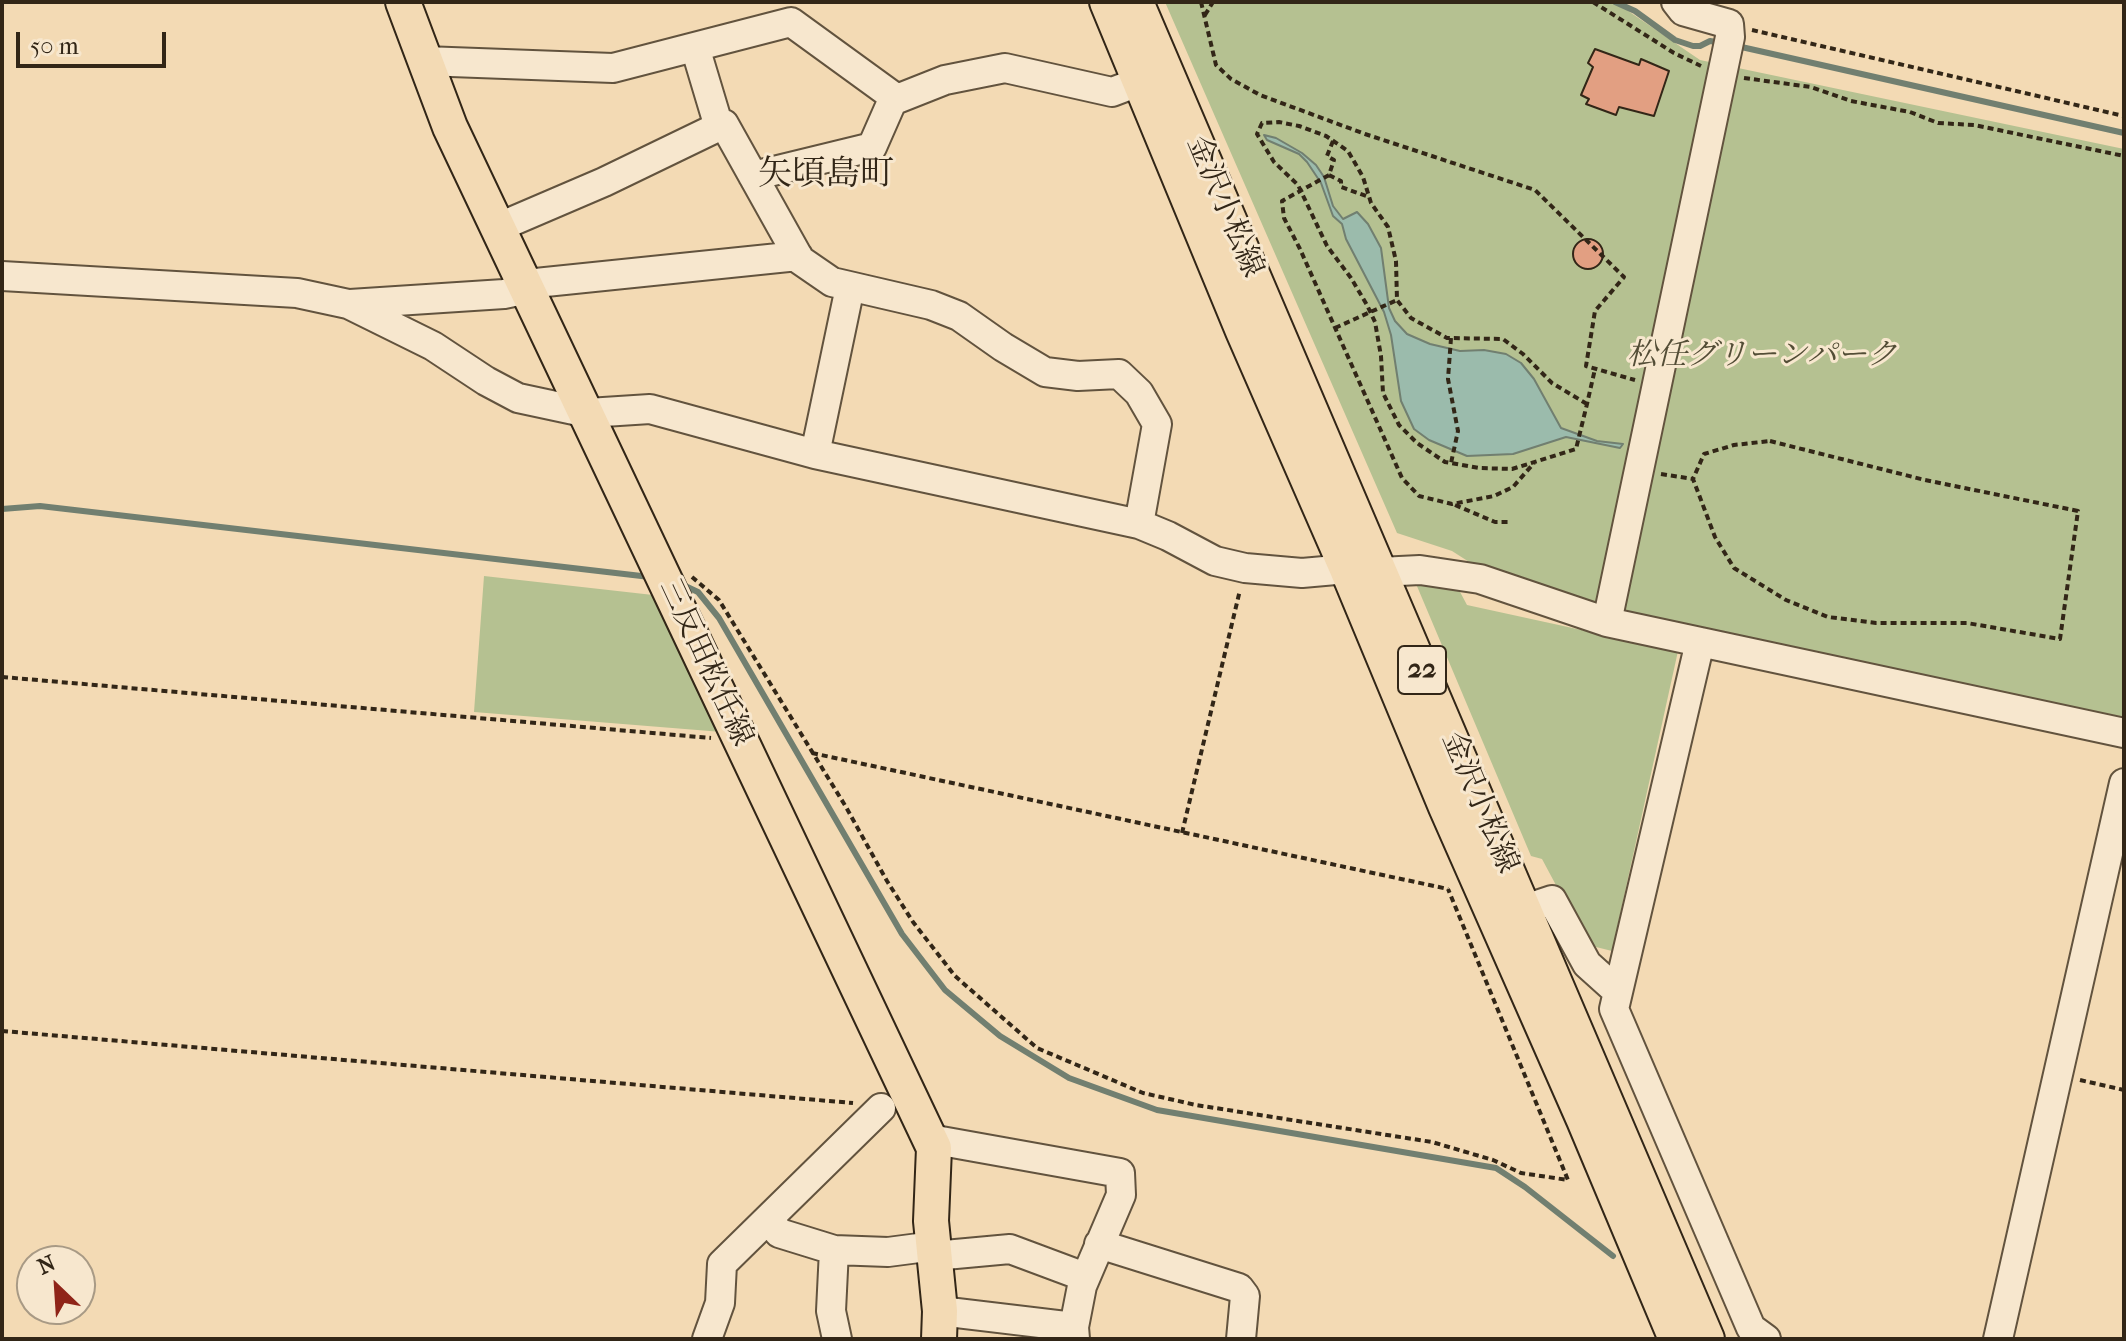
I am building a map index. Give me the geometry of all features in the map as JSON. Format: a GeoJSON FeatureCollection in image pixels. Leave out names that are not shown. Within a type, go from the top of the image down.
{"type":"FeatureCollection","features":[{"type":"Feature","properties":{"kind":"main road","name":"三反田松任線"},"geometry":{"type":"LineString","coordinates":[[403,2],[450,127],[934,1148],[931,1221],[940,1325]]}},
{"type":"Feature","properties":{"kind":"main road","name":"金沢小松線"},"geometry":{"type":"LineString","coordinates":[[1107,2],[1243,331],[1363,571],[1525,909],[1707,1339]]}},
{"type":"Feature","properties":{"kind":"main road","name":"金沢小松線"},"geometry":{"type":"LineString","coordinates":[[1136,2],[1363,571],[1452,821],[1578,1106],[1676,1339]]}},
{"type":"Feature","properties":{"kind":"street"},"geometry":{"type":"LineString","coordinates":[[1607,622],[1729,31],[1683,11],[1676,2]]}},
{"type":"Feature","properties":{"kind":"street"},"geometry":{"type":"LineString","coordinates":[[424,61],[613,68],[791,22],[897,99],[945,80],[1005,68],[1112,92],[1141,81]]}},
{"type":"Feature","properties":{"kind":"street"},"geometry":{"type":"LineString","coordinates":[[695,47],[719,127]]}},
{"type":"Feature","properties":{"kind":"street"},"geometry":{"type":"LineString","coordinates":[[753,176],[872,147],[894,97]]}},
{"type":"Feature","properties":{"kind":"street"},"geometry":{"type":"LineString","coordinates":[[499,227],[604,182],[724,124],[798,256],[832,282],[931,305],[959,316],[1045,372],[1078,376],[1119,374],[1139,393],[1157,424],[1139,524]]}},
{"type":"Feature","properties":{"kind":"street"},"geometry":{"type":"LineString","coordinates":[[348,304],[504,294],[527,286],[798,256]]}},
{"type":"Feature","properties":{"kind":"street"},"geometry":{"type":"LineString","coordinates":[[2,276],[297,293],[348,304],[433,346],[518,398],[588,413],[650,409],[815,454],[1139,524],[1215,561],[1245,568],[1302,573],[1420,570],[1480,579],[1607,622],[2124,733]]}},
{"type":"Feature","properties":{"kind":"street"},"geometry":{"type":"LineString","coordinates":[[815,454],[850,287]]}},
{"type":"Feature","properties":{"kind":"street"},"geometry":{"type":"LineString","coordinates":[[1700,642],[1614,1009],[1751,1328],[1766,1339]]}},
{"type":"Feature","properties":{"kind":"street"},"geometry":{"type":"LineString","coordinates":[[1998,1339],[2124,783]]}},
{"type":"Feature","properties":{"kind":"street"},"geometry":{"type":"LineString","coordinates":[[1525,909],[1552,900],[1587,964],[1617,991]]}},
{"type":"Feature","properties":{"kind":"street"},"geometry":{"type":"LineString","coordinates":[[707,1339],[720,1303],[722,1264],[881,1108]]}},
{"type":"Feature","properties":{"kind":"street"},"geometry":{"type":"LineString","coordinates":[[930,1139],[1120,1173],[1121,1195],[1085,1277],[1075,1333],[940,1325]]}},
{"type":"Feature","properties":{"kind":"street"},"geometry":{"type":"LineString","coordinates":[[769,1219],[779,1233],[834,1250],[1010,1249],[1085,1277]]}},
{"type":"Feature","properties":{"kind":"street"},"geometry":{"type":"LineString","coordinates":[[1099,1244],[1239,1288],[1245,1296],[1241,1339]]}},
{"type":"Feature","properties":{"kind":"street"},"geometry":{"type":"LineString","coordinates":[[834,1250],[831,1311],[837,1339]]}},
{"type":"Feature","properties":{"kind":"path"},"geometry":{"type":"LineString","coordinates":[[1201,2],[1216,65],[1250,90],[1365,134],[1535,190],[1624,277],[1595,311],[1586,366],[1657,385]]}},
{"type":"Feature","properties":{"kind":"path"},"geometry":{"type":"LineString","coordinates":[[1204,17],[1213,2]]}},
{"type":"Feature","properties":{"kind":"path"},"geometry":{"type":"LineString","coordinates":[[1593,2],[1674,53],[1722,70],[1811,87],[1851,101],[1910,112],[1938,123],[1974,125],[2124,156]]}},
{"type":"Feature","properties":{"kind":"path"},"geometry":{"type":"LineString","coordinates":[[1729,31],[2124,116]]}},
{"type":"Feature","properties":{"kind":"path"},"geometry":{"type":"LineString","coordinates":[[1587,404],[1552,383],[1503,339],[1451,338],[1411,318],[1397,300],[1396,261],[1388,227],[1369,197],[1363,177],[1348,151],[1299,126],[1262,123],[1257,134],[1274,162],[1300,190],[1327,246],[1351,278],[1370,312],[1381,356],[1383,393],[1399,425],[1417,443],[1445,462],[1512,469],[1576,449],[1587,404],[1595,369]]}},
{"type":"Feature","properties":{"kind":"path"},"geometry":{"type":"LineString","coordinates":[[1333,141],[1327,156],[1334,160],[1329,175],[1282,201],[1284,218],[1402,478],[1419,496],[1452,504],[1495,522],[1508,522]]}},
{"type":"Feature","properties":{"kind":"path"},"geometry":{"type":"LineString","coordinates":[[1329,175],[1341,181],[1341,187],[1369,197]]}},
{"type":"Feature","properties":{"kind":"path"},"geometry":{"type":"LineString","coordinates":[[1335,328],[1397,300]]}},
{"type":"Feature","properties":{"kind":"path"},"geometry":{"type":"LineString","coordinates":[[1451,338],[1448,379],[1458,431],[1451,463]]}},
{"type":"Feature","properties":{"kind":"path"},"geometry":{"type":"LineString","coordinates":[[1770,441],[1925,480],[2078,511],[2060,639],[1967,623],[1876,623],[1828,617],[1786,600],[1734,568],[1715,537],[1693,479],[1704,454],[1734,445],[1770,441]]}},
{"type":"Feature","properties":{"kind":"path"},"geometry":{"type":"LineString","coordinates":[[1452,504],[1494,496],[1513,487],[1535,461]]}},
{"type":"Feature","properties":{"kind":"path"},"geometry":{"type":"LineString","coordinates":[[1639,471],[1693,479]]}},
{"type":"Feature","properties":{"kind":"path"},"geometry":{"type":"LineString","coordinates":[[657,560],[697,579],[719,600],[913,922],[955,976],[1037,1048],[1143,1093],[1196,1105],[1432,1142],[1493,1160],[1521,1173],[1568,1180],[1448,889],[812,753]]}},
{"type":"Feature","properties":{"kind":"path"},"geometry":{"type":"LineString","coordinates":[[1182,833],[1245,568]]}},
{"type":"Feature","properties":{"kind":"path"},"geometry":{"type":"LineString","coordinates":[[2,677],[742,741]]}},
{"type":"Feature","properties":{"kind":"path"},"geometry":{"type":"LineString","coordinates":[[2,1031],[848,1102],[881,1108]]}},
{"type":"Feature","properties":{"kind":"path"},"geometry":{"type":"LineString","coordinates":[[2057,1075],[2124,1090]]}},
{"type":"Feature","properties":{"kind":"green space","name":"松任グリーンパーク"},"geometry":{"type":"Polygon","coordinates":[[[1165,2],[1615,2],[1700,60],[2124,149],[2124,717],[1641,617],[1499,581],[1452,551],[1397,533],[1165,2]]]}},
{"type":"Feature","properties":{"kind":"green space"},"geometry":{"type":"Polygon","coordinates":[[[1411,572],[1459,590],[1467,605],[1678,651],[1612,951],[1588,945],[1542,859],[1531,856],[1411,572]]]}},
{"type":"Feature","properties":{"kind":"green space"},"geometry":{"type":"Polygon","coordinates":[[[484,576],[653,595],[722,732],[474,712],[484,576]]]}},
{"type":"Feature","properties":{"kind":"shaded area"},"geometry":{"type":"Polygon","coordinates":[[[1264,135],[1276,138],[1302,153],[1316,165],[1324,177],[1333,206],[1343,219],[1357,212],[1368,224],[1381,248],[1389,308],[1395,321],[1407,334],[1430,344],[1460,351],[1484,350],[1506,354],[1521,363],[1534,379],[1561,428],[1597,441],[1623,444],[1620,448],[1566,437],[1513,454],[1467,456],[1429,440],[1414,429],[1401,401],[1391,335],[1384,312],[1346,239],[1342,224],[1333,216],[1321,183],[1307,162],[1299,154],[1267,140],[1264,135]]]}},
{"type":"Feature","properties":{"kind":"building"},"geometry":{"type":"Polygon","coordinates":[[[1595,49],[1639,65],[1641,59],[1669,71],[1654,116],[1619,107],[1616,115],[1586,104],[1589,99],[1581,95],[1593,67],[1588,63],[1595,49]]]}},
{"type":"Feature","properties":{"kind":"building"},"geometry":{"type":"Polygon","coordinates":[[[1588,239],[1594,240],[1602,248],[1602,260],[1594,268],[1588,269],[1582,268],[1574,260],[1573,254],[1574,248],[1582,240],[1588,239]]]}},
{"type":"Feature","properties":{"kind":"waterway"},"geometry":{"type":"LineString","coordinates":[[1615,2],[1635,11],[1675,40],[1693,46],[1710,41],[1722,43]]}},
{"type":"Feature","properties":{"kind":"waterway"},"geometry":{"type":"LineString","coordinates":[[1737,46],[2124,133]]}},
{"type":"Feature","properties":{"kind":"waterway"},"geometry":{"type":"LineString","coordinates":[[2,509],[40,506],[650,577]]}},
{"type":"Feature","properties":{"kind":"waterway"},"geometry":{"type":"LineString","coordinates":[[681,584],[698,592],[719,618],[902,934],[945,990],[1000,1036],[1069,1078],[1157,1110],[1496,1168],[1613,1256]]}},
{"type":"Feature","properties":{"kind":"district","name":"矢頃島町"},"geometry":{"type":"Point","coordinates":[826,176]}}]}
